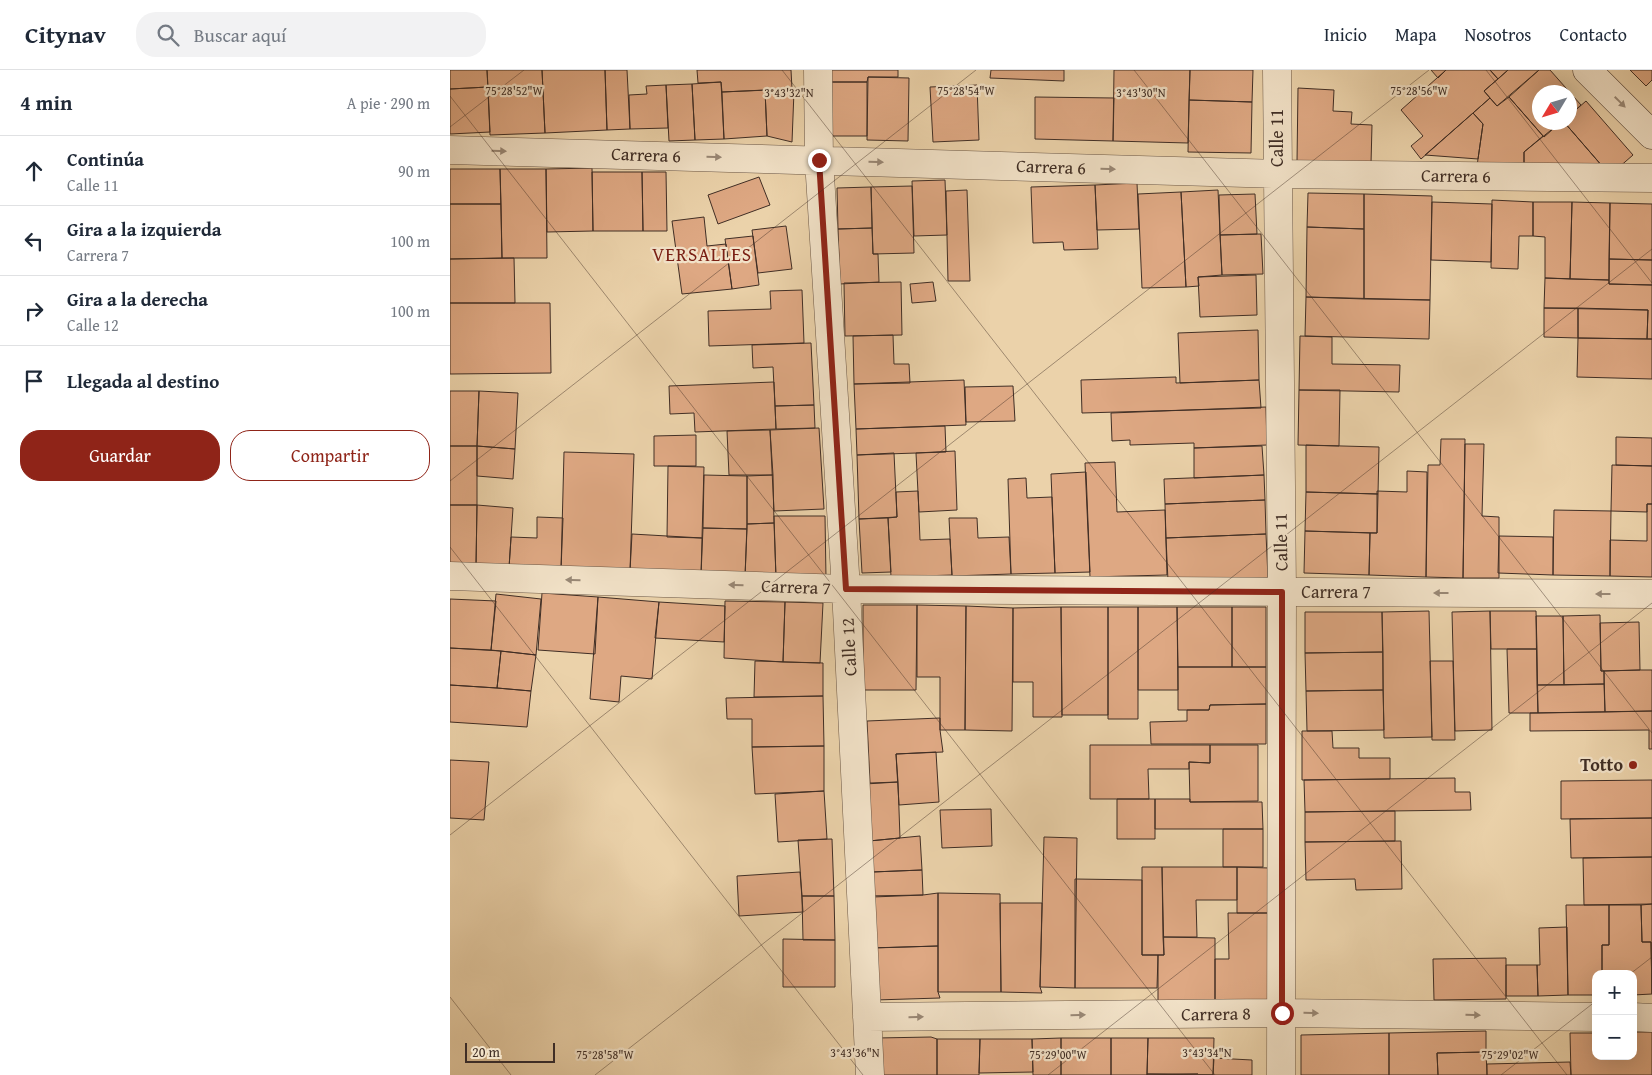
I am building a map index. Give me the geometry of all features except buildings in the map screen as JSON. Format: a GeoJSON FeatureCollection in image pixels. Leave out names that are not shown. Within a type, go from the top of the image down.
{"type":"FeatureCollection","features":[{"type":"Feature","properties":{"kind":"street","name":"Calle 12"},"geometry":{"type":"LineString","coordinates":[[818,70],[819,160],[846,589],[870,1075]]}},
{"type":"Feature","properties":{"kind":"street","name":"Calle 11"},"geometry":{"type":"LineString","coordinates":[[1277,70],[1282,592],[1281,1075]]}},
{"type":"Feature","properties":{"kind":"street"},"geometry":{"type":"LineString","coordinates":[[1588,70],[1652,135]]}},
{"type":"Feature","properties":{"kind":"street","name":"Carrera 6"},"geometry":{"type":"LineString","coordinates":[[450,150],[1277,174],[1652,178]]}},
{"type":"Feature","properties":{"kind":"street","name":"Carrera 7"},"geometry":{"type":"LineString","coordinates":[[450,576],[846,589],[1652,594]]}},
{"type":"Feature","properties":{"kind":"street","name":"Carrera 8"},"geometry":{"type":"LineString","coordinates":[[867,1017],[1282,1013],[1592,1017]]}},
{"type":"Feature","properties":{"kind":"street"},"geometry":{"type":"LineString","coordinates":[[1637,1018],[1652,1018]]}},
{"type":"Feature","properties":{"kind":"place","name":"Totto"},"geometry":{"type":"Point","coordinates":[1633,765]}},
{"type":"Feature","properties":{"kind":"district","name":"VERSALLES"},"geometry":{"type":"Point","coordinates":[702,254]}},
{"type":"Feature","properties":{"kind":"route"},"geometry":{"type":"LineString","coordinates":[[819,160],[846,589],[1282,592],[1282,1013]]}}]}
